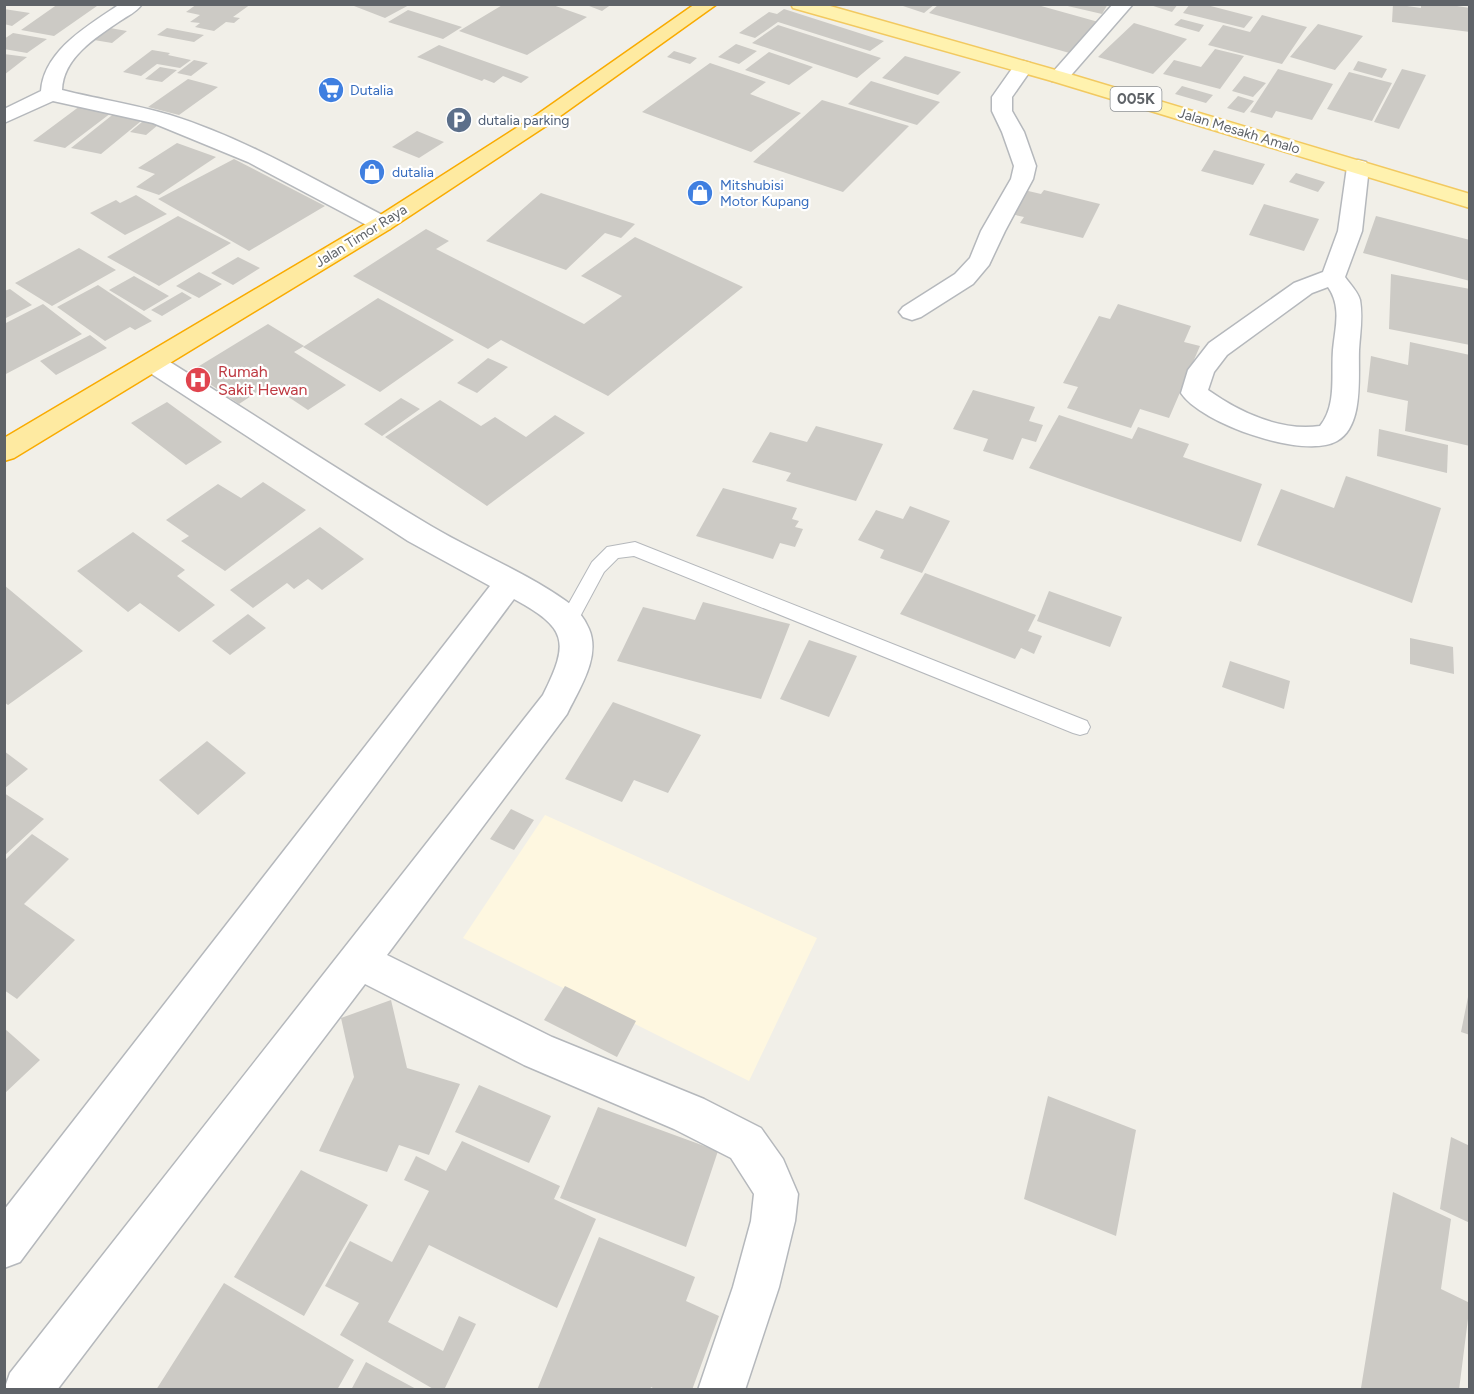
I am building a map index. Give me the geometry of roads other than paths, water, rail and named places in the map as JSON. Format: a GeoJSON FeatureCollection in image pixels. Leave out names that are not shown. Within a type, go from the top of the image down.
{"type":"FeatureCollection","features":[{"type":"Feature","properties":{"kind":"highway","name":"Jalan Timor Raya"},"geometry":{"type":"LineString","coordinates":[[4,451],[382,224],[542,120],[708,4]]}},
{"type":"Feature","properties":{"kind":"main road","name":"Jalan Mesakh Amalo"},"geometry":{"type":"LineString","coordinates":[[800,4],[1059,76],[1470,201]]}},
{"type":"Feature","properties":{"kind":"street"},"geometry":{"type":"LineString","coordinates":[[51,94],[53,76],[60,63],[94,32],[133,4]]}},
{"type":"Feature","properties":{"kind":"street"},"geometry":{"type":"LineString","coordinates":[[1059,76],[1124,4]]}},
{"type":"Feature","properties":{"kind":"street"},"geometry":{"type":"LineString","coordinates":[[912,312],[964,279],[981,260],[993,231],[1022,179],[1025,166],[1013,132],[1002,111],[1002,97],[1023,67]]}},
{"type":"Feature","properties":{"kind":"street"},"geometry":{"type":"LineString","coordinates":[[4,117],[51,94],[142,113],[260,158],[290,177],[382,224]]}},
{"type":"Feature","properties":{"kind":"street"},"geometry":{"type":"LineString","coordinates":[[1333,277],[1347,297],[1350,326],[1346,350],[1347,384],[1339,421],[1328,434],[1300,437],[1275,432],[1211,407],[1194,393],[1201,370],[1218,349],[1304,288],[1333,277],[1350,231],[1358,167]]}},
{"type":"Feature","properties":{"kind":"street"},"geometry":{"type":"LineString","coordinates":[[27,1389],[555,704],[574,663],[578,644],[568,621],[541,602],[458,556],[153,363]]}},
{"type":"Feature","properties":{"kind":"street"},"geometry":{"type":"LineString","coordinates":[[4,1246],[509,584]]}},
{"type":"Feature","properties":{"kind":"street"},"geometry":{"type":"LineString","coordinates":[[359,961],[538,1051],[689,1114],[746,1143],[768,1174],[776,1194],[756,1287],[721,1389]]}},
{"type":"Feature","properties":{"kind":"lane"},"geometry":{"type":"LineString","coordinates":[[568,621],[598,567],[613,552],[635,549],[1080,727]]}},
{"type":"Feature","properties":{"kind":"place","name":"Dutalia"},"geometry":{"type":"Point","coordinates":[331,90]}},
{"type":"Feature","properties":{"kind":"place","name":"dutalia parking"},"geometry":{"type":"Point","coordinates":[459,120]}},
{"type":"Feature","properties":{"kind":"place","name":"dutalia"},"geometry":{"type":"Point","coordinates":[372,172]}},
{"type":"Feature","properties":{"kind":"place","name":"Mitshubisi Motor Kupang"},"geometry":{"type":"Point","coordinates":[700,193]}},
{"type":"Feature","properties":{"kind":"place","name":"Rumah Sakit Hewan"},"geometry":{"type":"Point","coordinates":[198,380]}}]}
